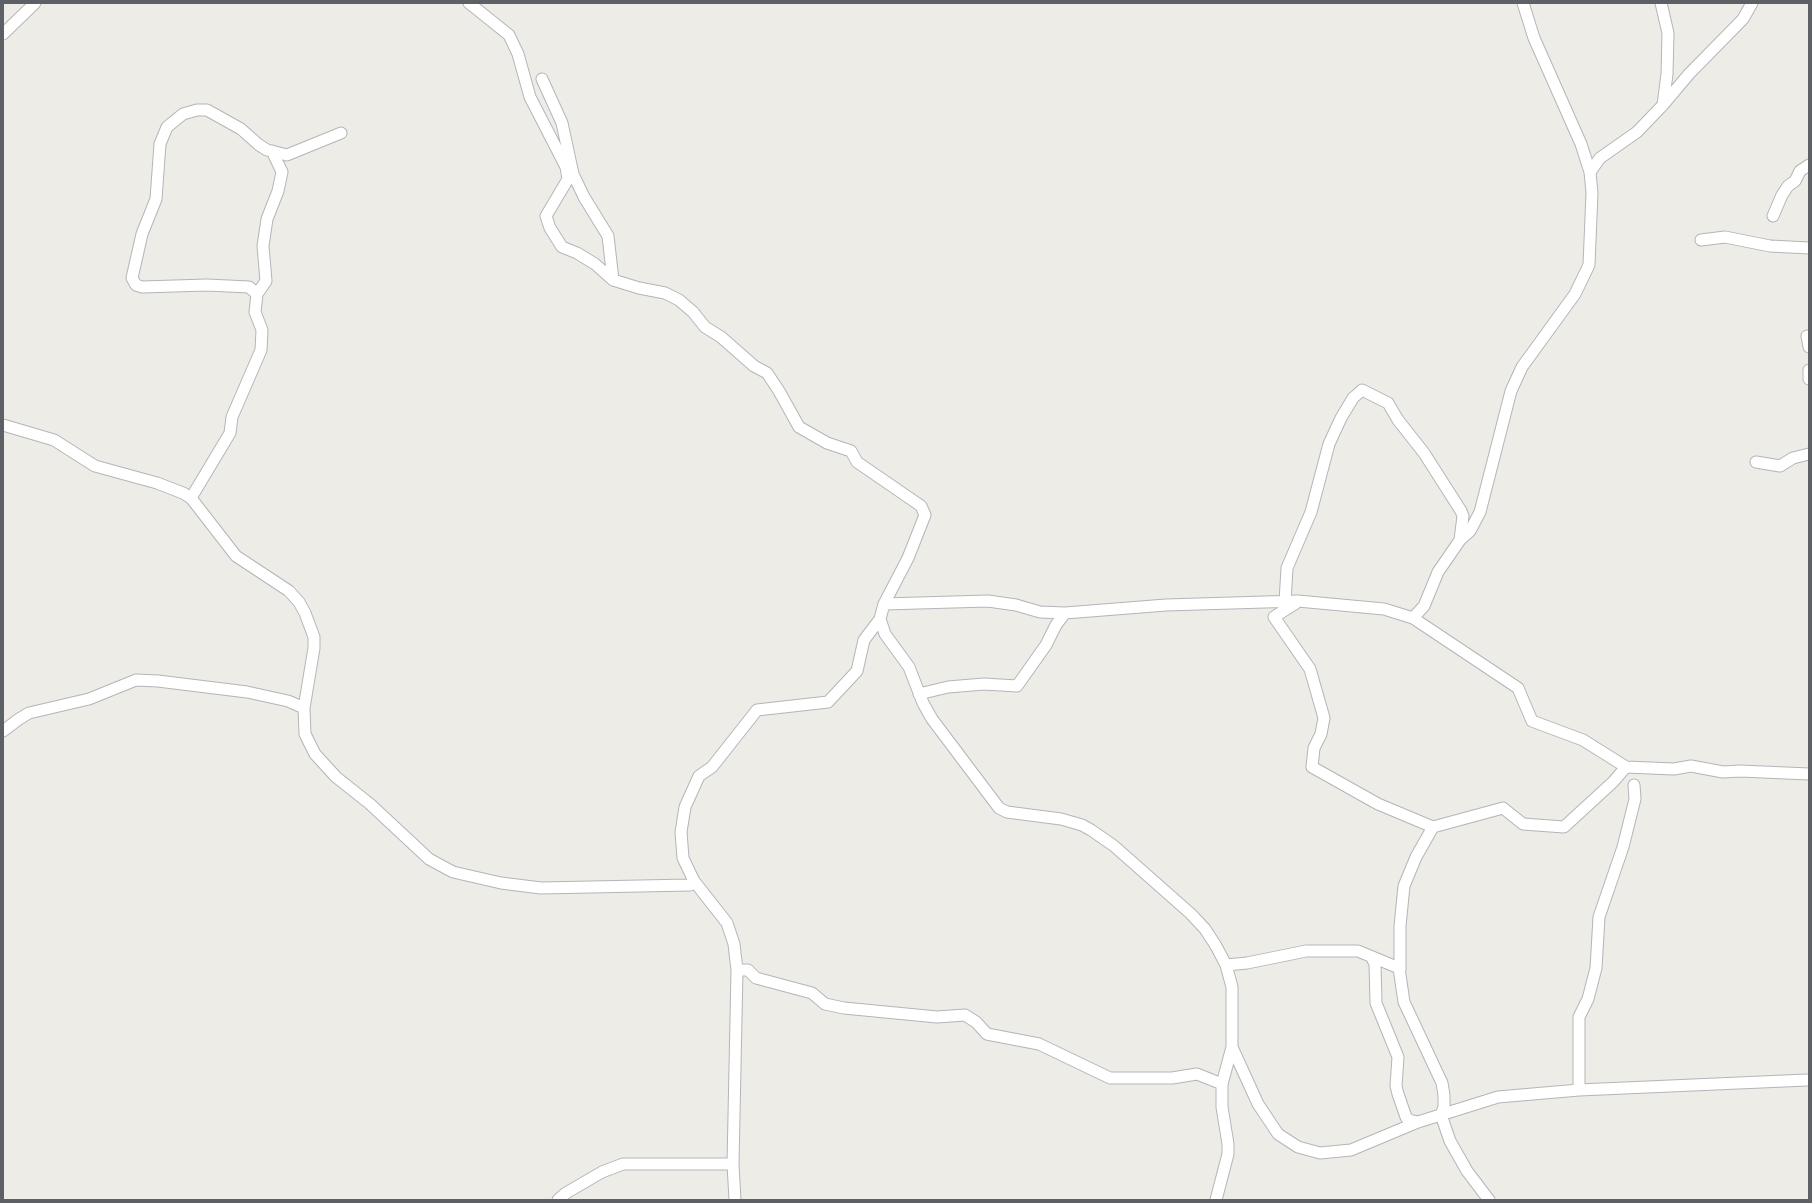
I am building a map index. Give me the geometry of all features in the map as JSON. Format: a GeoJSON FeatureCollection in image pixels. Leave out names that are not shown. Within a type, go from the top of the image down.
{"type":"FeatureCollection","features":[{"type":"Feature","properties":{"kind":"street"},"geometry":{"type":"LineString","coordinates":[[3,34],[35,3]]}},
{"type":"Feature","properties":{"kind":"street"},"geometry":{"type":"LineString","coordinates":[[469,3],[508,35],[518,54],[530,97],[566,167],[568,179],[546,216],[550,228],[562,247],[583,257],[613,280],[639,288],[665,293],[679,300],[694,312],[705,327],[721,337],[754,366],[767,373],[799,427],[827,443],[851,451],[857,462],[921,506],[925,515],[908,558],[884,604],[880,619],[864,640],[857,670],[828,702],[758,710],[712,767],[699,776],[689,796],[681,832],[683,858],[694,882],[727,923],[734,944],[737,970],[733,1164],[735,1200]]}},
{"type":"Feature","properties":{"kind":"street"},"geometry":{"type":"LineString","coordinates":[[483,3],[485,16]]}},
{"type":"Feature","properties":{"kind":"street"},"geometry":{"type":"LineString","coordinates":[[1414,618],[1424,606],[1438,572],[1460,540],[1470,531],[1480,512],[1511,391],[1522,367],[1575,294],[1589,265],[1592,192],[1590,172],[1581,144],[1534,38],[1523,3]]}},
{"type":"Feature","properties":{"kind":"street"},"geometry":{"type":"LineString","coordinates":[[1661,3],[1668,33],[1667,74],[1662,106]]}},
{"type":"Feature","properties":{"kind":"street"},"geometry":{"type":"LineString","coordinates":[[1590,172],[1600,158],[1638,132],[1689,74],[1743,19],[1752,3]]}},
{"type":"Feature","properties":{"kind":"street"},"geometry":{"type":"LineString","coordinates":[[542,78],[562,123],[573,174],[584,197],[608,236],[613,280]]}},
{"type":"Feature","properties":{"kind":"street"},"geometry":{"type":"LineString","coordinates":[[256,294],[249,287],[242,286],[142,287],[136,285],[132,278],[142,234],[156,199],[160,144],[167,127],[177,118],[189,111],[207,110],[241,129],[259,145],[272,151],[290,155],[341,134]]}},
{"type":"Feature","properties":{"kind":"street"},"geometry":{"type":"LineString","coordinates":[[191,498],[230,433],[232,417],[259,356],[262,330],[255,312],[256,294],[266,281],[263,246],[267,219],[278,191],[282,172],[272,151]]}},
{"type":"Feature","properties":{"kind":"street"},"geometry":{"type":"LineString","coordinates":[[1773,216],[1782,195],[1788,186],[1795,181],[1800,171],[1809,165]]}},
{"type":"Feature","properties":{"kind":"street"},"geometry":{"type":"LineString","coordinates":[[1701,240],[1725,237],[1770,246],[1809,248]]}},
{"type":"Feature","properties":{"kind":"street"},"geometry":{"type":"LineString","coordinates":[[1809,336],[1807,336],[1809,347]]}},
{"type":"Feature","properties":{"kind":"street"},"geometry":{"type":"LineString","coordinates":[[1809,370],[1809,379]]}},
{"type":"Feature","properties":{"kind":"street"},"geometry":{"type":"LineString","coordinates":[[1285,602],[1287,568],[1311,512],[1329,444],[1341,418],[1354,398],[1362,390],[1388,403],[1398,420],[1428,459],[1461,511],[1463,522],[1460,540]]}},
{"type":"Feature","properties":{"kind":"street"},"geometry":{"type":"LineString","coordinates":[[3,425],[54,440],[96,466],[157,483],[191,498],[232,552],[289,591],[299,602],[305,613],[314,637],[314,648],[304,708],[306,734],[316,754],[336,777],[370,804],[429,859],[453,872],[501,883],[541,888],[690,885],[694,882]]}},
{"type":"Feature","properties":{"kind":"street"},"geometry":{"type":"LineString","coordinates":[[1756,462],[1780,466],[1793,458],[1809,454]]}},
{"type":"Feature","properties":{"kind":"street"},"geometry":{"type":"LineString","coordinates":[[884,604],[988,601],[1016,605],[1040,612],[1065,613],[1166,605],[1298,601],[1384,609],[1414,618],[1518,688],[1532,720],[1583,740],[1626,766],[1674,768],[1691,766],[1723,772],[1747,771],[1809,774]]}},
{"type":"Feature","properties":{"kind":"street"},"geometry":{"type":"LineString","coordinates":[[1298,601],[1274,617],[1310,669],[1322,711],[1323,723],[1321,734],[1314,748],[1312,767],[1378,804],[1432,827],[1502,808],[1523,824],[1564,827],[1613,782],[1626,766]]}},
{"type":"Feature","properties":{"kind":"street"},"geometry":{"type":"LineString","coordinates":[[919,694],[948,687],[984,684],[1017,686],[1046,645],[1065,613]]}},
{"type":"Feature","properties":{"kind":"street"},"geometry":{"type":"LineString","coordinates":[[880,619],[885,634],[909,667],[919,694],[932,720],[946,741],[999,808],[1007,812],[1071,821],[1082,825],[1102,837],[1192,914],[1205,929],[1226,965],[1232,987],[1232,1047],[1222,1084],[1222,1107],[1228,1144],[1228,1154],[1216,1200]]}},
{"type":"Feature","properties":{"kind":"street"},"geometry":{"type":"LineString","coordinates":[[3,731],[19,719],[29,714],[53,706],[89,699],[136,680],[158,681],[247,692],[288,701],[304,708]]}},
{"type":"Feature","properties":{"kind":"street"},"geometry":{"type":"LineString","coordinates":[[1579,1090],[1579,1017],[1588,999],[1596,968],[1599,917],[1636,799],[1634,785]]}},
{"type":"Feature","properties":{"kind":"street"},"geometry":{"type":"LineString","coordinates":[[1432,827],[1416,857],[1404,886],[1400,926],[1400,970],[1404,1002],[1442,1083],[1444,1107],[1441,1115],[1450,1141],[1467,1171],[1489,1200]]}},
{"type":"Feature","properties":{"kind":"street"},"geometry":{"type":"LineString","coordinates":[[1226,965],[1247,963],[1306,951],[1358,951],[1397,967],[1400,970]]}},
{"type":"Feature","properties":{"kind":"street"},"geometry":{"type":"LineString","coordinates":[[1372,958],[1375,964],[1376,1003],[1398,1057],[1396,1086],[1398,1094],[1406,1117],[1410,1120],[1418,1122]]}},
{"type":"Feature","properties":{"kind":"street"},"geometry":{"type":"LineString","coordinates":[[737,970],[748,970],[756,978],[812,993],[825,1004],[844,1008],[937,1017],[965,1015],[976,1022],[987,1034],[1039,1044],[1110,1078],[1172,1078],[1197,1074],[1222,1084]]}},
{"type":"Feature","properties":{"kind":"street"},"geometry":{"type":"LineString","coordinates":[[1232,1047],[1269,1122],[1278,1134],[1298,1147],[1320,1153],[1351,1150],[1418,1122],[1498,1097],[1579,1090],[1807,1080]]}},
{"type":"Feature","properties":{"kind":"street"},"geometry":{"type":"LineString","coordinates":[[558,1200],[566,1192],[602,1172],[623,1164],[733,1164]]}}]}
